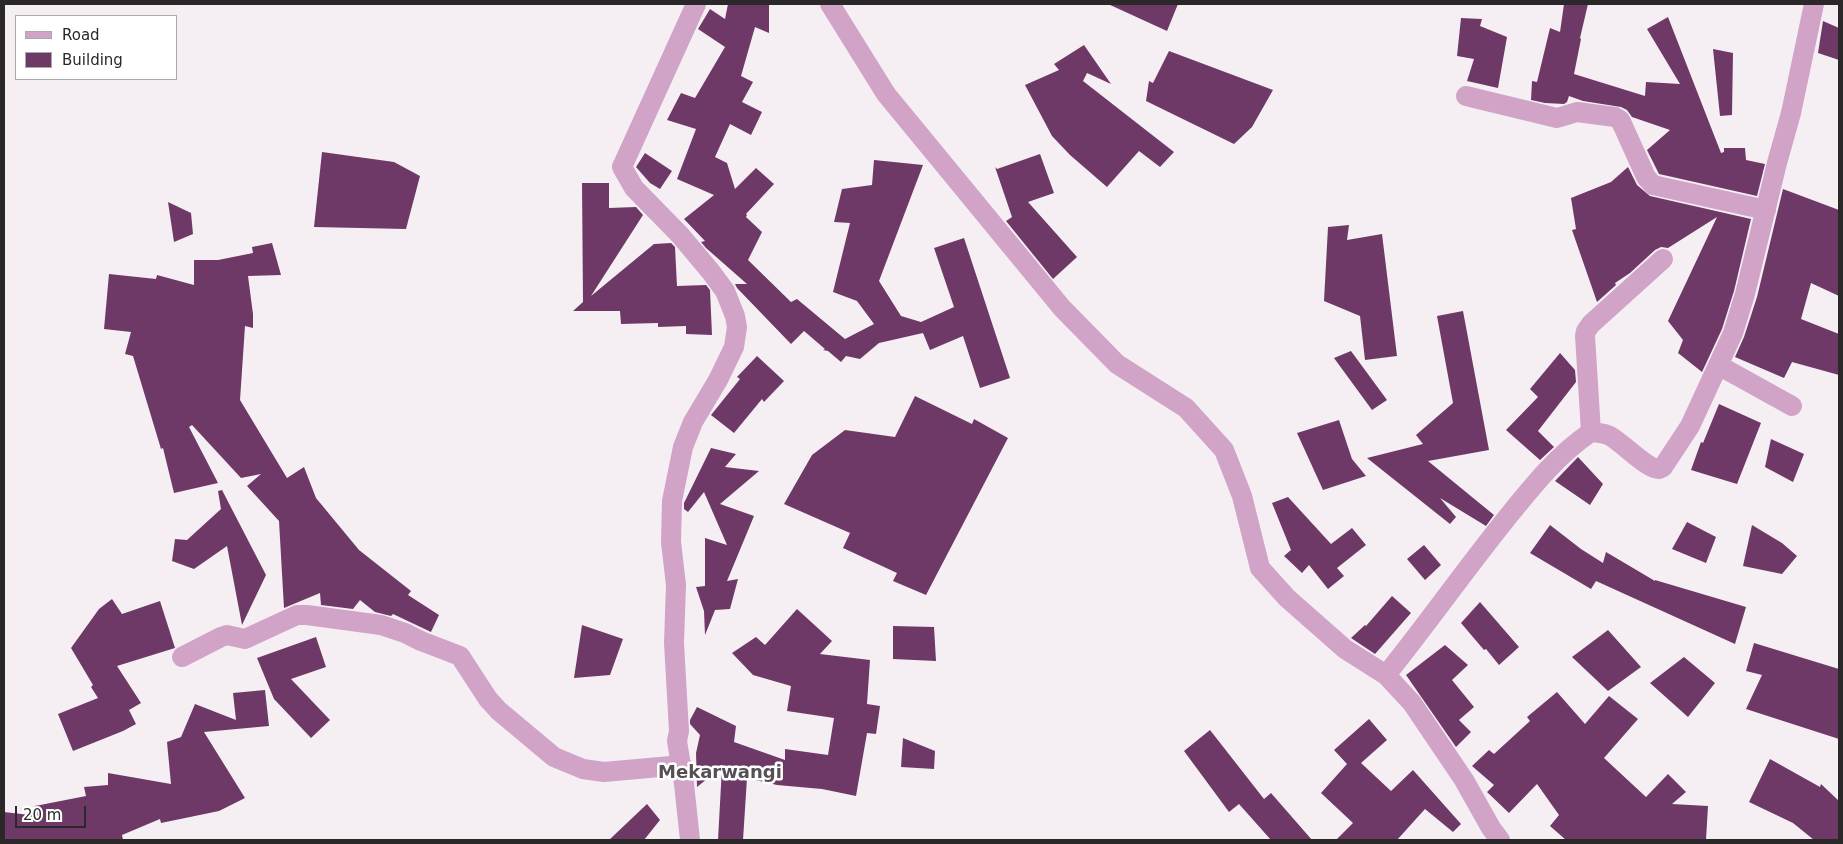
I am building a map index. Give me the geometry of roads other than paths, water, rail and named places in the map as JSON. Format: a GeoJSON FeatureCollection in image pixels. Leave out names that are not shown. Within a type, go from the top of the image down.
{"type":"FeatureCollection","features":[{"type":"Feature","properties":{"kind":"street"},"geometry":{"type":"LineString","coordinates":[[690,840],[682,765],[677,740],[674,655],[676,585],[671,542],[672,501],[683,447],[693,422],[718,380],[734,347],[737,327],[736,316],[725,291],[711,272],[680,235],[634,188],[622,167],[696,4]]}},
{"type":"Feature","properties":{"kind":"street"},"geometry":{"type":"LineString","coordinates":[[830,4],[886,94],[1062,308],[1117,364],[1186,408],[1224,450],[1242,496],[1260,568],[1287,598],[1345,649],[1386,675],[1412,703],[1464,780],[1491,828],[1500,840]]}},
{"type":"Feature","properties":{"kind":"street"},"geometry":{"type":"LineString","coordinates":[[1386,675],[1471,562],[1529,491],[1572,445],[1591,432],[1608,435],[1649,466],[1659,469],[1663,467],[1690,426],[1733,333],[1745,294],[1791,113],[1814,4]]}},
{"type":"Feature","properties":{"kind":"street"},"geometry":{"type":"LineString","coordinates":[[1466,96],[1557,118],[1577,112],[1615,117],[1620,120],[1646,177],[1653,185],[1766,210]]}},
{"type":"Feature","properties":{"kind":"street"},"geometry":{"type":"LineString","coordinates":[[1591,432],[1585,344],[1586,331],[1591,324],[1663,259]]}},
{"type":"Feature","properties":{"kind":"street"},"geometry":{"type":"LineString","coordinates":[[1718,365],[1792,406]]}},
{"type":"Feature","properties":{"kind":"street"},"geometry":{"type":"LineString","coordinates":[[182,658],[221,636],[227,635],[245,639],[296,615],[381,625],[460,656],[488,699],[499,711],[554,757],[583,769],[604,772],[682,765]]}},
{"type":"Feature","properties":{"kind":"district","name":"Mekarwangi"},"geometry":{"type":"Point","coordinates":[720,773]}}]}
